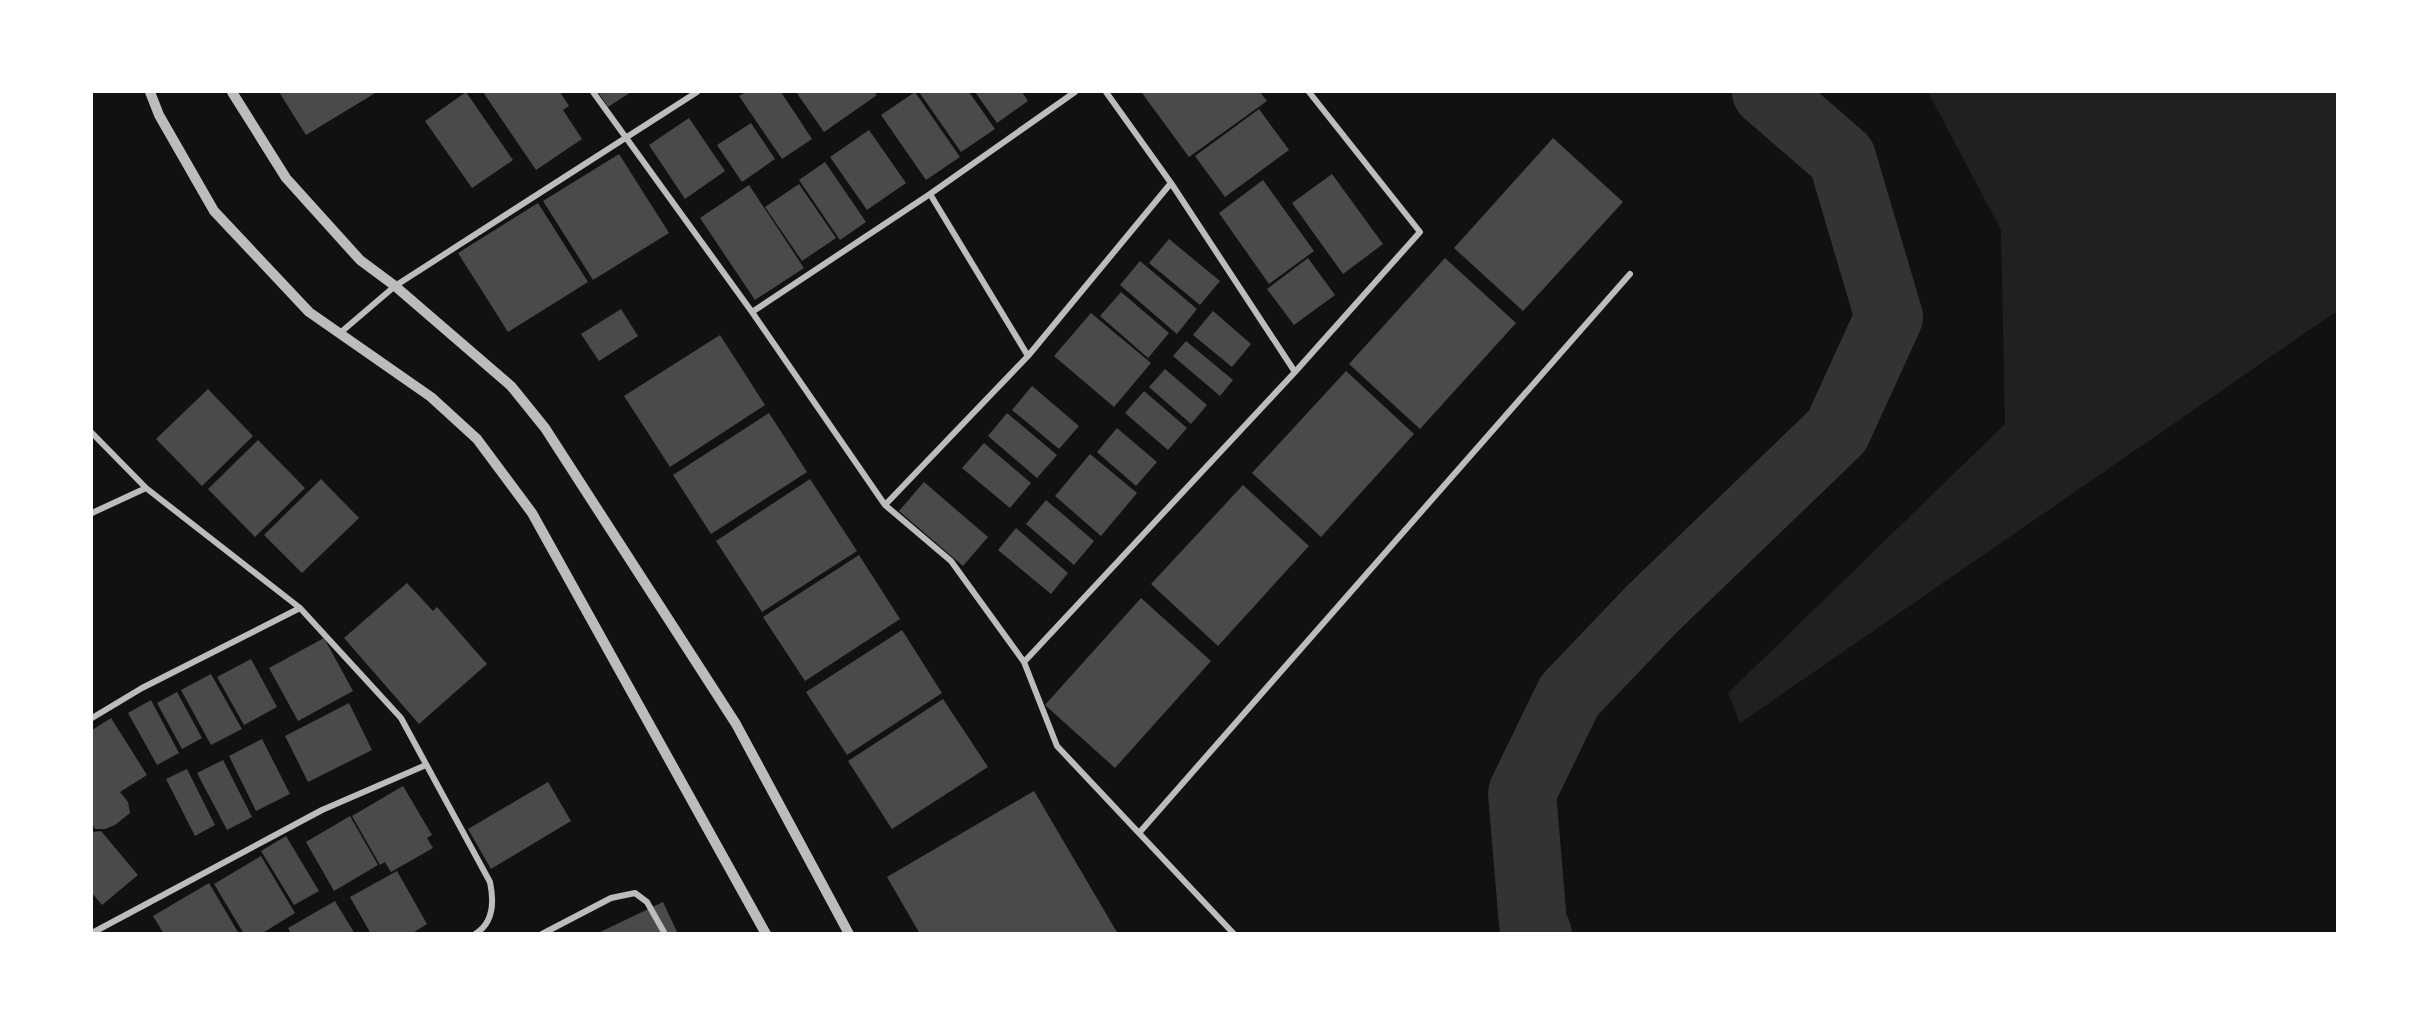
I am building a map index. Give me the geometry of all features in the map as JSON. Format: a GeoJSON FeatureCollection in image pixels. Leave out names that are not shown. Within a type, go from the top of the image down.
{"type":"FeatureCollection","features":[{"type":"Feature","properties":{"kind":"street"},"geometry":{"type":"LineString","coordinates":[[150,92],[159,115],[214,212],[309,312],[431,397],[477,439],[532,513],[766,933]]}},
{"type":"Feature","properties":{"kind":"street"},"geometry":{"type":"LineString","coordinates":[[232,92],[286,178],[360,261],[395,286],[511,386],[545,428],[736,724],[849,933]]}},
{"type":"Feature","properties":{"kind":"street"},"geometry":{"type":"LineString","coordinates":[[593,92],[752,312],[885,505],[951,561],[1024,662],[1057,746],[1234,933]]}},
{"type":"Feature","properties":{"kind":"street"},"geometry":{"type":"LineString","coordinates":[[340,333],[395,286],[625,136],[697,92]]}},
{"type":"Feature","properties":{"kind":"street"},"geometry":{"type":"LineString","coordinates":[[752,312],[930,194],[1075,92]]}},
{"type":"Feature","properties":{"kind":"street"},"geometry":{"type":"LineString","coordinates":[[1106,92],[1171,183],[1294,372]]}},
{"type":"Feature","properties":{"kind":"street"},"geometry":{"type":"LineString","coordinates":[[1024,662],[1294,372],[1420,232],[1309,92]]}},
{"type":"Feature","properties":{"kind":"street"},"geometry":{"type":"LineString","coordinates":[[885,505],[1028,356],[1171,183]]}},
{"type":"Feature","properties":{"kind":"street"},"geometry":{"type":"LineString","coordinates":[[930,194],[1028,356]]}},
{"type":"Feature","properties":{"kind":"street"},"geometry":{"type":"LineString","coordinates":[[1139,832],[1630,274]]}},
{"type":"Feature","properties":{"kind":"street"},"geometry":{"type":"LineString","coordinates":[[92,434],[146,488],[300,608],[401,718],[490,882],[494,903],[483,928],[475,933]]}},
{"type":"Feature","properties":{"kind":"street"},"geometry":{"type":"LineString","coordinates":[[92,513],[146,488]]}},
{"type":"Feature","properties":{"kind":"street"},"geometry":{"type":"LineString","coordinates":[[92,718],[142,688],[300,608]]}},
{"type":"Feature","properties":{"kind":"street"},"geometry":{"type":"LineString","coordinates":[[92,933],[322,810],[426,765]]}},
{"type":"Feature","properties":{"kind":"street"},"geometry":{"type":"LineString","coordinates":[[542,933],[611,898],[635,893],[647,902],[664,933]]}},
{"type":"Feature","properties":{"kind":"shaded area"},"geometry":{"type":"Polygon","coordinates":[[[1928,92],[2337,92],[2337,311],[1740,723],[1728,693],[2005,424],[2001,230],[1928,92]]]}},
{"type":"Feature","properties":{"kind":"building"},"geometry":{"type":"Polygon","coordinates":[[[279,92],[377,92],[306,135],[279,92]]]}},
{"type":"Feature","properties":{"kind":"building"},"geometry":{"type":"Polygon","coordinates":[[[466,92],[513,160],[472,188],[425,121],[466,92]]]}},
{"type":"Feature","properties":{"kind":"building"},"geometry":{"type":"Polygon","coordinates":[[[483,92],[560,92],[569,106],[563,110],[582,139],[536,170],[483,92]]]}},
{"type":"Feature","properties":{"kind":"building"},"geometry":{"type":"Polygon","coordinates":[[[598,92],[631,92],[608,107],[598,92]]]}},
{"type":"Feature","properties":{"kind":"building"},"geometry":{"type":"Polygon","coordinates":[[[746,92],[781,92],[812,139],[782,159],[739,96],[746,92]]]}},
{"type":"Feature","properties":{"kind":"building"},"geometry":{"type":"Polygon","coordinates":[[[796,92],[874,92],[877,95],[824,132],[796,92]]]}},
{"type":"Feature","properties":{"kind":"building"},"geometry":{"type":"Polygon","coordinates":[[[915,92],[960,157],[926,180],[881,115],[915,92]]]}},
{"type":"Feature","properties":{"kind":"building"},"geometry":{"type":"Polygon","coordinates":[[[919,92],[969,92],[995,129],[961,152],[919,92]]]}},
{"type":"Feature","properties":{"kind":"building"},"geometry":{"type":"Polygon","coordinates":[[[975,92],[1022,92],[1028,101],[997,123],[975,92]]]}},
{"type":"Feature","properties":{"kind":"building"},"geometry":{"type":"Polygon","coordinates":[[[1260,92],[1267,101],[1189,157],[1142,93],[1260,92]]]}},
{"type":"Feature","properties":{"kind":"building"},"geometry":{"type":"Polygon","coordinates":[[[1259,109],[1289,150],[1225,197],[1195,156],[1259,109]]]}},
{"type":"Feature","properties":{"kind":"building"},"geometry":{"type":"Polygon","coordinates":[[[689,118],[725,171],[685,199],[649,145],[689,118]]]}},
{"type":"Feature","properties":{"kind":"building"},"geometry":{"type":"Polygon","coordinates":[[[751,123],[775,159],[742,182],[717,145],[751,123]]]}},
{"type":"Feature","properties":{"kind":"building"},"geometry":{"type":"Polygon","coordinates":[[[869,130],[906,183],[867,210],[830,157],[869,130]]]}},
{"type":"Feature","properties":{"kind":"building"},"geometry":{"type":"Polygon","coordinates":[[[1553,138],[1623,202],[1523,311],[1454,248],[1553,138]]]}},
{"type":"Feature","properties":{"kind":"building"},"geometry":{"type":"Polygon","coordinates":[[[619,154],[669,233],[593,280],[543,201],[619,154]]]}},
{"type":"Feature","properties":{"kind":"building"},"geometry":{"type":"Polygon","coordinates":[[[825,162],[866,222],[840,240],[799,180],[825,162]]]}},
{"type":"Feature","properties":{"kind":"building"},"geometry":{"type":"Polygon","coordinates":[[[1332,174],[1383,244],[1343,274],[1292,203],[1332,174]]]}},
{"type":"Feature","properties":{"kind":"building"},"geometry":{"type":"Polygon","coordinates":[[[1263,180],[1314,251],[1269,284],[1219,213],[1263,180]]]}},
{"type":"Feature","properties":{"kind":"building"},"geometry":{"type":"Polygon","coordinates":[[[799,184],[836,238],[802,261],[765,207],[799,184]]]}},
{"type":"Feature","properties":{"kind":"building"},"geometry":{"type":"Polygon","coordinates":[[[749,185],[804,268],[755,300],[700,218],[749,185]]]}},
{"type":"Feature","properties":{"kind":"building"},"geometry":{"type":"Polygon","coordinates":[[[538,203],[588,282],[508,332],[458,253],[538,203]]]}},
{"type":"Feature","properties":{"kind":"building"},"geometry":{"type":"Polygon","coordinates":[[[1169,239],[1220,281],[1200,305],[1149,263],[1169,239]]]}},
{"type":"Feature","properties":{"kind":"building"},"geometry":{"type":"Polygon","coordinates":[[[1308,258],[1335,295],[1294,325],[1267,289],[1308,258]]]}},
{"type":"Feature","properties":{"kind":"building"},"geometry":{"type":"Polygon","coordinates":[[[1445,258],[1516,323],[1420,429],[1349,364],[1445,258]]]}},
{"type":"Feature","properties":{"kind":"building"},"geometry":{"type":"Polygon","coordinates":[[[1140,261],[1197,309],[1177,334],[1120,285],[1140,261]]]}},
{"type":"Feature","properties":{"kind":"building"},"geometry":{"type":"Polygon","coordinates":[[[1121,292],[1169,333],[1148,358],[1100,316],[1121,292]]]}},
{"type":"Feature","properties":{"kind":"building"},"geometry":{"type":"Polygon","coordinates":[[[621,309],[638,336],[599,361],[581,334],[621,309]]]}},
{"type":"Feature","properties":{"kind":"building"},"geometry":{"type":"Polygon","coordinates":[[[1213,311],[1251,344],[1232,367],[1193,335],[1213,311]]]}},
{"type":"Feature","properties":{"kind":"building"},"geometry":{"type":"Polygon","coordinates":[[[1091,313],[1151,363],[1114,407],[1054,356],[1091,313]]]}},
{"type":"Feature","properties":{"kind":"building"},"geometry":{"type":"Polygon","coordinates":[[[720,335],[765,405],[670,467],[624,396],[720,335]]]}},
{"type":"Feature","properties":{"kind":"building"},"geometry":{"type":"Polygon","coordinates":[[[1186,341],[1233,380],[1220,396],[1173,356],[1186,341]]]}},
{"type":"Feature","properties":{"kind":"building"},"geometry":{"type":"Polygon","coordinates":[[[1165,369],[1207,405],[1191,424],[1149,387],[1165,369]]]}},
{"type":"Feature","properties":{"kind":"building"},"geometry":{"type":"Polygon","coordinates":[[[1346,371],[1414,434],[1321,537],[1252,473],[1346,371]]]}},
{"type":"Feature","properties":{"kind":"building"},"geometry":{"type":"Polygon","coordinates":[[[1032,386],[1079,426],[1059,449],[1012,410],[1032,386]]]}},
{"type":"Feature","properties":{"kind":"building"},"geometry":{"type":"Polygon","coordinates":[[[208,389],[253,436],[202,486],[156,439],[208,389]]]}},
{"type":"Feature","properties":{"kind":"building"},"geometry":{"type":"Polygon","coordinates":[[[1144,391],[1187,428],[1168,450],[1125,413],[1144,391]]]}},
{"type":"Feature","properties":{"kind":"building"},"geometry":{"type":"Polygon","coordinates":[[[769,413],[807,472],[711,534],[673,475],[769,413]]]}},
{"type":"Feature","properties":{"kind":"building"},"geometry":{"type":"Polygon","coordinates":[[[1007,413],[1057,455],[1037,478],[988,436],[1007,413]]]}},
{"type":"Feature","properties":{"kind":"building"},"geometry":{"type":"Polygon","coordinates":[[[1117,428],[1157,462],[1136,486],[1097,452],[1117,428]]]}},
{"type":"Feature","properties":{"kind":"building"},"geometry":{"type":"Polygon","coordinates":[[[258,440],[305,488],[255,537],[208,489],[258,440]]]}},
{"type":"Feature","properties":{"kind":"building"},"geometry":{"type":"Polygon","coordinates":[[[984,443],[1031,483],[1010,508],[962,468],[984,443]]]}},
{"type":"Feature","properties":{"kind":"building"},"geometry":{"type":"Polygon","coordinates":[[[1090,454],[1137,493],[1101,536],[1055,496],[1090,454]]]}},
{"type":"Feature","properties":{"kind":"building"},"geometry":{"type":"Polygon","coordinates":[[[321,479],[359,518],[302,573],[264,535],[321,479]]]}},
{"type":"Feature","properties":{"kind":"building"},"geometry":{"type":"Polygon","coordinates":[[[810,479],[857,551],[762,612],[716,541],[810,479]]]}},
{"type":"Feature","properties":{"kind":"building"},"geometry":{"type":"Polygon","coordinates":[[[924,482],[988,537],[963,566],[899,511],[924,482]]]}},
{"type":"Feature","properties":{"kind":"building"},"geometry":{"type":"Polygon","coordinates":[[[1243,485],[1309,546],[1218,646],[1151,584],[1243,485]]]}},
{"type":"Feature","properties":{"kind":"building"},"geometry":{"type":"Polygon","coordinates":[[[1046,500],[1094,541],[1074,565],[1026,524],[1046,500]]]}},
{"type":"Feature","properties":{"kind":"building"},"geometry":{"type":"Polygon","coordinates":[[[1016,528],[1068,573],[1051,594],[998,550],[1016,528]]]}},
{"type":"Feature","properties":{"kind":"building"},"geometry":{"type":"Polygon","coordinates":[[[859,555],[900,619],[805,681],[763,617],[859,555]]]}},
{"type":"Feature","properties":{"kind":"building"},"geometry":{"type":"Polygon","coordinates":[[[407,583],[433,611],[437,607],[487,664],[419,724],[344,638],[407,583]]]}},
{"type":"Feature","properties":{"kind":"building"},"geometry":{"type":"Polygon","coordinates":[[[1141,598],[1211,661],[1115,768],[1045,705],[1141,598]]]}},
{"type":"Feature","properties":{"kind":"building"},"geometry":{"type":"Polygon","coordinates":[[[902,630],[942,693],[847,755],[806,692],[902,630]]]}},
{"type":"Feature","properties":{"kind":"building"},"geometry":{"type":"Polygon","coordinates":[[[324,638],[353,691],[298,721],[269,668],[324,638]]]}},
{"type":"Feature","properties":{"kind":"building"},"geometry":{"type":"Polygon","coordinates":[[[251,659],[277,707],[244,725],[217,677],[251,659]]]}},
{"type":"Feature","properties":{"kind":"building"},"geometry":{"type":"Polygon","coordinates":[[[211,674],[242,729],[211,745],[181,690],[211,674]]]}},
{"type":"Feature","properties":{"kind":"building"},"geometry":{"type":"Polygon","coordinates":[[[177,692],[202,738],[182,749],[157,703],[177,692]]]}},
{"type":"Feature","properties":{"kind":"building"},"geometry":{"type":"Polygon","coordinates":[[[943,699],[988,767],[892,829],[848,761],[943,699]]]}},
{"type":"Feature","properties":{"kind":"building"},"geometry":{"type":"Polygon","coordinates":[[[151,700],[179,753],[157,765],[128,713],[151,700]]]}},
{"type":"Feature","properties":{"kind":"building"},"geometry":{"type":"Polygon","coordinates":[[[349,703],[372,750],[308,782],[285,736],[349,703]]]}},
{"type":"Feature","properties":{"kind":"building"},"geometry":{"type":"Polygon","coordinates":[[[111,718],[147,775],[120,792],[128,802],[130,813],[115,825],[105,829],[95,829],[92,824],[92,730],[111,718]]]}},
{"type":"Feature","properties":{"kind":"building"},"geometry":{"type":"Polygon","coordinates":[[[262,739],[290,794],[256,811],[229,756],[262,739]]]}},
{"type":"Feature","properties":{"kind":"building"},"geometry":{"type":"Polygon","coordinates":[[[223,760],[252,817],[227,830],[197,773],[223,760]]]}},
{"type":"Feature","properties":{"kind":"building"},"geometry":{"type":"Polygon","coordinates":[[[187,769],[215,825],[195,836],[166,779],[187,769]]]}},
{"type":"Feature","properties":{"kind":"building"},"geometry":{"type":"Polygon","coordinates":[[[548,782],[571,821],[491,869],[468,829],[548,782]]]}},
{"type":"Feature","properties":{"kind":"building"},"geometry":{"type":"Polygon","coordinates":[[[403,786],[432,835],[427,838],[433,848],[391,872],[385,862],[380,865],[352,816],[403,786]]]}},
{"type":"Feature","properties":{"kind":"building"},"geometry":{"type":"Polygon","coordinates":[[[1034,791],[1118,934],[920,934],[887,877],[1034,791]]]}},
{"type":"Feature","properties":{"kind":"building"},"geometry":{"type":"Polygon","coordinates":[[[350,816],[378,865],[334,891],[306,842],[350,816]]]}},
{"type":"Feature","properties":{"kind":"building"},"geometry":{"type":"Polygon","coordinates":[[[101,831],[138,875],[102,905],[92,893],[92,832],[101,831]]]}},
{"type":"Feature","properties":{"kind":"building"},"geometry":{"type":"Polygon","coordinates":[[[286,836],[319,891],[294,905],[261,851],[286,836]]]}},
{"type":"Feature","properties":{"kind":"building"},"geometry":{"type":"Polygon","coordinates":[[[261,856],[295,913],[261,934],[244,934],[214,884],[261,856]]]}},
{"type":"Feature","properties":{"kind":"building"},"geometry":{"type":"Polygon","coordinates":[[[397,871],[427,924],[411,934],[371,934],[350,897],[397,871]]]}},
{"type":"Feature","properties":{"kind":"building"},"geometry":{"type":"Polygon","coordinates":[[[209,883],[239,934],[164,934],[153,916],[209,883]]]}},
{"type":"Feature","properties":{"kind":"building"},"geometry":{"type":"Polygon","coordinates":[[[335,901],[355,934],[291,934],[288,928],[335,901]]]}},
{"type":"Feature","properties":{"kind":"building"},"geometry":{"type":"Polygon","coordinates":[[[663,902],[678,934],[596,934],[663,902]]]}},
{"type":"Feature","properties":{"kind":"waterway"},"geometry":{"type":"LineString","coordinates":[[1538,934],[1533,924],[1522,793],[1569,696],[1651,610],[1837,431],[1889,317],[1842,158],[1766,92]]}}]}
